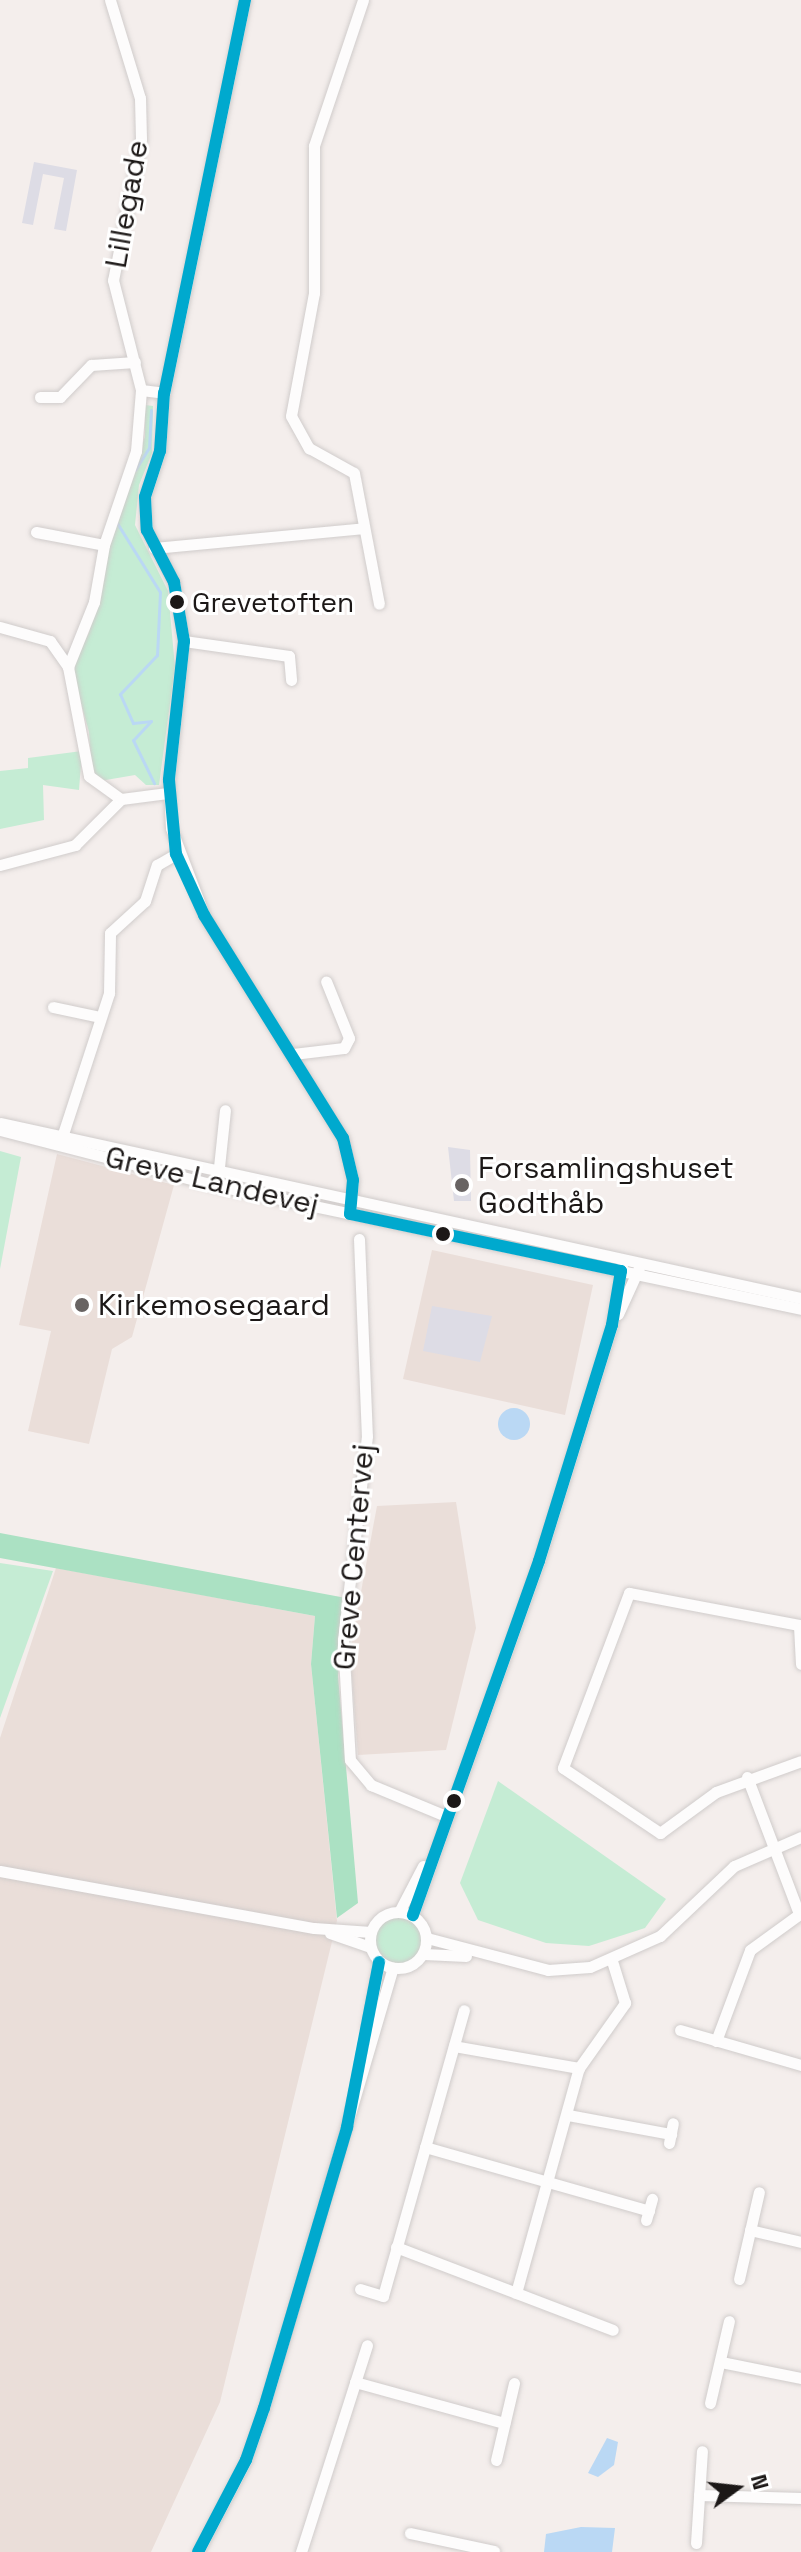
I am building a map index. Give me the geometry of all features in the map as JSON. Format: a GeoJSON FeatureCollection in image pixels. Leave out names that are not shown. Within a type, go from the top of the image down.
{"type":"FeatureCollection","features":[{"type":"Feature","properties":{"kind":"street","name":"Lillegade"},"geometry":{"type":"LineString","coordinates":[[68,667],[94,602],[104,545],[136,451],[141,390],[115,290],[113,256],[141,139],[140,98],[110,0]]}},
{"type":"Feature","properties":{"kind":"street"},"geometry":{"type":"LineString","coordinates":[[245,0],[164,393],[161,448],[145,497],[154,548],[174,582],[184,641],[168,793],[176,854],[204,915],[293,1054],[346,1147],[350,1214]]}},
{"type":"Feature","properties":{"kind":"street"},"geometry":{"type":"LineString","coordinates":[[363,0],[314,146],[314,293],[291,416],[309,448],[354,473],[379,604]]}},
{"type":"Feature","properties":{"kind":"street"},"geometry":{"type":"LineString","coordinates":[[40,397],[60,397],[91,365],[135,362]]}},
{"type":"Feature","properties":{"kind":"street"},"geometry":{"type":"LineString","coordinates":[[141,390],[164,393]]}},
{"type":"Feature","properties":{"kind":"street"},"geometry":{"type":"LineString","coordinates":[[154,548],[364,528]]}},
{"type":"Feature","properties":{"kind":"street"},"geometry":{"type":"LineString","coordinates":[[36,532],[104,545]]}},
{"type":"Feature","properties":{"kind":"street"},"geometry":{"type":"LineString","coordinates":[[0,627],[50,641],[68,667],[85,768],[121,799]]}},
{"type":"Feature","properties":{"kind":"street"},"geometry":{"type":"LineString","coordinates":[[184,641],[289,656],[291,680]]}},
{"type":"Feature","properties":{"kind":"street"},"geometry":{"type":"LineString","coordinates":[[0,865],[75,845],[121,799],[168,793]]}},
{"type":"Feature","properties":{"kind":"street"},"geometry":{"type":"LineString","coordinates":[[61,1139],[109,993],[110,933],[145,901],[157,865],[176,854]]}},
{"type":"Feature","properties":{"kind":"street"},"geometry":{"type":"LineString","coordinates":[[293,1054],[344,1048],[349,1038],[326,981]]}},
{"type":"Feature","properties":{"kind":"street"},"geometry":{"type":"LineString","coordinates":[[53,1007],[100,1017]]}},
{"type":"Feature","properties":{"kind":"street","name":"Greve Landevej"},"geometry":{"type":"LineString","coordinates":[[219,1167],[225,1110]]}},
{"type":"Feature","properties":{"kind":"street","name":"Greve Landevej"},"geometry":{"type":"LineString","coordinates":[[0,1123],[350,1214],[622,1265]]}},
{"type":"Feature","properties":{"kind":"street","name":"Greve Landevej"},"geometry":{"type":"LineString","coordinates":[[0,1130],[219,1167],[351,1195],[801,1309]]}},
{"type":"Feature","properties":{"kind":"street","name":"Greve Centervej"},"geometry":{"type":"LineString","coordinates":[[359,1239],[367,1436],[343,1640],[350,1760],[371,1785],[446,1816]]}},
{"type":"Feature","properties":{"kind":"street"},"geometry":{"type":"LineString","coordinates":[[413,1915],[539,1561],[612,1325],[622,1265]]}},
{"type":"Feature","properties":{"kind":"street"},"geometry":{"type":"LineString","coordinates":[[612,1325],[639,1269]]}},
{"type":"Feature","properties":{"kind":"street","name":"Greve Landevej"},"geometry":{"type":"LineString","coordinates":[[639,1269],[801,1298]]}},
{"type":"Feature","properties":{"kind":"street"},"geometry":{"type":"LineString","coordinates":[[801,1664],[799,1625],[629,1593],[563,1768],[660,1833],[747,1777],[801,1761]]}},
{"type":"Feature","properties":{"kind":"street"},"geometry":{"type":"LineString","coordinates":[[716,2041],[750,1950],[800,1913],[747,1777]]}},
{"type":"Feature","properties":{"kind":"street"},"geometry":{"type":"LineString","coordinates":[[399,1912],[439,1837]]}},
{"type":"Feature","properties":{"kind":"street"},"geometry":{"type":"LineString","coordinates":[[427,1938],[424,1954],[411,1966],[393,1968],[379,1962],[370,1947],[371,1932],[382,1917],[399,1912],[413,1915],[427,1938],[482,1957],[548,1970],[612,1961],[660,1936],[717,1879],[773,1845],[801,1837]]}},
{"type":"Feature","properties":{"kind":"street"},"geometry":{"type":"LineString","coordinates":[[0,1871],[314,1928],[371,1932]]}},
{"type":"Feature","properties":{"kind":"street"},"geometry":{"type":"LineString","coordinates":[[314,1928],[370,1947]]}},
{"type":"Feature","properties":{"kind":"street"},"geometry":{"type":"LineString","coordinates":[[424,1954],[482,1957]]}},
{"type":"Feature","properties":{"kind":"street"},"geometry":{"type":"LineString","coordinates":[[516,2293],[579,2068],[625,2003],[612,1961]]}},
{"type":"Feature","properties":{"kind":"street"},"geometry":{"type":"LineString","coordinates":[[364,2058],[379,1962]]}},
{"type":"Feature","properties":{"kind":"street"},"geometry":{"type":"LineString","coordinates":[[198,2552],[246,2460],[264,2408],[364,2058],[393,1968]]}},
{"type":"Feature","properties":{"kind":"street"},"geometry":{"type":"LineString","coordinates":[[360,2289],[383,2296],[464,2010]]}},
{"type":"Feature","properties":{"kind":"street"},"geometry":{"type":"LineString","coordinates":[[680,2030],[801,2065]]}},
{"type":"Feature","properties":{"kind":"street"},"geometry":{"type":"LineString","coordinates":[[454,2046],[579,2068]]}},
{"type":"Feature","properties":{"kind":"street"},"geometry":{"type":"LineString","coordinates":[[568,2115],[671,2133]]}},
{"type":"Feature","properties":{"kind":"street"},"geometry":{"type":"LineString","coordinates":[[425,2147],[649,2210]]}},
{"type":"Feature","properties":{"kind":"street"},"geometry":{"type":"LineString","coordinates":[[739,2279],[759,2192]]}},
{"type":"Feature","properties":{"kind":"street"},"geometry":{"type":"LineString","coordinates":[[750,2230],[801,2242]]}},
{"type":"Feature","properties":{"kind":"street"},"geometry":{"type":"LineString","coordinates":[[396,2247],[613,2330]]}},
{"type":"Feature","properties":{"kind":"street"},"geometry":{"type":"LineString","coordinates":[[710,2403],[729,2321]]}},
{"type":"Feature","properties":{"kind":"street"},"geometry":{"type":"LineString","coordinates":[[301,2552],[367,2345]]}},
{"type":"Feature","properties":{"kind":"street"},"geometry":{"type":"LineString","coordinates":[[721,2362],[801,2378]]}},
{"type":"Feature","properties":{"kind":"street"},"geometry":{"type":"LineString","coordinates":[[355,2382],[504,2423]]}},
{"type":"Feature","properties":{"kind":"street"},"geometry":{"type":"LineString","coordinates":[[496,2460],[514,2383]]}},
{"type":"Feature","properties":{"kind":"street"},"geometry":{"type":"LineString","coordinates":[[696,2543],[702,2451]]}},
{"type":"Feature","properties":{"kind":"street"},"geometry":{"type":"LineString","coordinates":[[699,2495],[801,2498]]}},
{"type":"Feature","properties":{"kind":"street"},"geometry":{"type":"LineString","coordinates":[[410,2533],[455,2548],[494,2551]]}},
{"type":"Feature","properties":{"kind":"shaded area","name":"Kirkemosegaard"},"geometry":{"type":"Polygon","coordinates":[[[57,1154],[174,1185],[132,1337],[112,1349],[89,1444],[28,1431],[51,1331],[19,1325],[57,1154]]]}},
{"type":"Feature","properties":{"kind":"shaded area"},"geometry":{"type":"Polygon","coordinates":[[[432,1250],[593,1285],[565,1415],[403,1379],[432,1250]]]}},
{"type":"Feature","properties":{"kind":"shaded area"},"geometry":{"type":"Polygon","coordinates":[[[456,1502],[476,1628],[446,1750],[358,1755],[350,1651],[377,1506],[456,1502]]]}},
{"type":"Feature","properties":{"kind":"shaded area"},"geometry":{"type":"Polygon","coordinates":[[[56,1568],[315,1616],[311,1664],[337,1921],[220,2402],[151,2552],[0,2552],[0,1738],[56,1568]]]}},
{"type":"Feature","properties":{"kind":"green space"},"geometry":{"type":"Polygon","coordinates":[[[145,405],[153,406],[152,453],[139,485],[135,525],[168,591],[175,667],[159,785],[146,785],[135,775],[100,781],[92,774],[89,732],[71,667],[89,633],[117,514],[145,437],[145,405]]]}},
{"type":"Feature","properties":{"kind":"green space"},"geometry":{"type":"Polygon","coordinates":[[[82,751],[79,790],[43,785],[44,820],[0,829],[0,771],[28,768],[28,758],[82,751]]]}},
{"type":"Feature","properties":{"kind":"green space"},"geometry":{"type":"Polygon","coordinates":[[[0,1151],[21,1157],[0,1269],[0,1151]]]}},
{"type":"Feature","properties":{"kind":"green space"},"geometry":{"type":"Polygon","coordinates":[[[0,1533],[346,1598],[338,1676],[358,1903],[337,1918],[311,1664],[315,1616],[0,1558],[0,1533]]]}},
{"type":"Feature","properties":{"kind":"green space"},"geometry":{"type":"Polygon","coordinates":[[[0,1563],[53,1571],[0,1718],[0,1563]]]}},
{"type":"Feature","properties":{"kind":"green space"},"geometry":{"type":"Polygon","coordinates":[[[498,1781],[666,1899],[645,1928],[589,1946],[546,1943],[478,1920],[460,1883],[498,1781]]]}},
{"type":"Feature","properties":{"kind":"green space"},"geometry":{"type":"Polygon","coordinates":[[[398,1915],[416,1923],[424,1941],[416,1959],[398,1967],[380,1959],[372,1941],[380,1923],[398,1915]]]}},
{"type":"Feature","properties":{"kind":"water"},"geometry":{"type":"Polygon","coordinates":[[[514,1408],[525,1413],[530,1424],[525,1435],[514,1440],[503,1435],[498,1424],[503,1413],[514,1408]]]}},
{"type":"Feature","properties":{"kind":"water"},"geometry":{"type":"Polygon","coordinates":[[[607,2438],[618,2442],[614,2465],[598,2477],[588,2473],[607,2438]]]}},
{"type":"Feature","properties":{"kind":"water"},"geometry":{"type":"Polygon","coordinates":[[[581,2527],[615,2528],[612,2552],[544,2552],[546,2534],[581,2527]]]}},
{"type":"Feature","properties":{"kind":"building"},"geometry":{"type":"Polygon","coordinates":[[[34,162],[77,170],[66,231],[54,229],[64,178],[43,174],[33,225],[22,223],[34,162]]]}},
{"type":"Feature","properties":{"kind":"building","name":"Forsamlingshuset Godthåb"},"geometry":{"type":"Polygon","coordinates":[[[448,1147],[470,1150],[471,1201],[454,1201],[448,1147]]]}},
{"type":"Feature","properties":{"kind":"building"},"geometry":{"type":"Polygon","coordinates":[[[432,1306],[492,1316],[480,1362],[423,1351],[432,1306]]]}},
{"type":"Feature","properties":{"kind":"waterway"},"geometry":{"type":"LineString","coordinates":[[135,470],[149,448],[151,410]]}},
{"type":"Feature","properties":{"kind":"waterway"},"geometry":{"type":"LineString","coordinates":[[118,516],[122,503]]}},
{"type":"Feature","properties":{"kind":"waterway"},"geometry":{"type":"LineString","coordinates":[[117,523],[160,592],[157,655],[120,694],[133,723],[151,721],[133,740],[154,783]]}},
{"type":"Feature","properties":{"kind":"transit line"},"geometry":{"type":"LineString","coordinates":[[245,0],[164,393],[160,451],[145,497],[147,530],[174,582],[184,641],[169,780],[176,854],[204,915],[343,1138],[353,1180],[350,1214],[621,1271],[612,1325],[539,1561],[413,1915]]}},
{"type":"Feature","properties":{"kind":"transit line"},"geometry":{"type":"LineString","coordinates":[[198,2552],[246,2460],[264,2408],[347,2127],[379,1962]]}},
{"type":"Feature","properties":{"kind":"place","name":"Grevetoften"},"geometry":{"type":"Point","coordinates":[177,602]}},
{"type":"Feature","properties":{"kind":"place","name":"Forsamlingshuset Godthåb"},"geometry":{"type":"Point","coordinates":[462,1185]}},
{"type":"Feature","properties":{"kind":"place","name":"Kirkemosegaard"},"geometry":{"type":"Point","coordinates":[82,1305]}}]}
